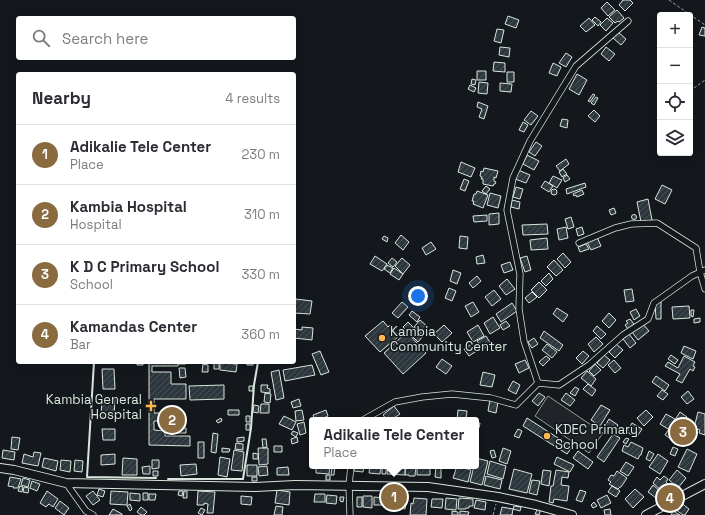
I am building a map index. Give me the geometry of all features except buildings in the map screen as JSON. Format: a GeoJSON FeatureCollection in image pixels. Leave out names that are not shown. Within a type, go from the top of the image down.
{"type":"FeatureCollection","features":[{"type":"Feature","properties":{"kind":"main road"},"geometry":{"type":"LineString","coordinates":[[0,468],[66,483],[255,487],[295,485],[428,487],[498,497],[536,505],[572,515]]}},
{"type":"Feature","properties":{"kind":"main road"},"geometry":{"type":"LineString","coordinates":[[646,515],[705,484]]}},
{"type":"Feature","properties":{"kind":"street"},"geometry":{"type":"LineString","coordinates":[[538,383],[524,341],[519,309],[520,274],[507,210],[513,178],[530,141],[576,66],[628,21]]}},
{"type":"Feature","properties":{"kind":"street"},"geometry":{"type":"LineString","coordinates":[[579,243],[615,228],[631,224],[657,223],[696,248],[705,289]]}},
{"type":"Feature","properties":{"kind":"street"},"geometry":{"type":"LineString","coordinates":[[538,383],[559,385],[589,365],[623,336],[648,319],[654,303],[692,276],[702,271]]}},
{"type":"Feature","properties":{"kind":"street"},"geometry":{"type":"LineString","coordinates":[[368,417],[395,402],[452,394],[491,398],[516,405],[538,383]]}},
{"type":"Feature","properties":{"kind":"street"},"geometry":{"type":"LineString","coordinates":[[350,515],[349,485],[352,469]]}},
{"type":"Feature","properties":{"kind":"street"},"geometry":{"type":"LineString","coordinates":[[66,483],[86,511],[93,515]]}},
{"type":"Feature","properties":{"kind":"path"},"geometry":{"type":"LineString","coordinates":[[669,0],[705,25]]}},
{"type":"Feature","properties":{"kind":"path"},"geometry":{"type":"LineString","coordinates":[[693,89],[705,80]]}},
{"type":"Feature","properties":{"kind":"path"},"geometry":{"type":"LineString","coordinates":[[493,515],[498,497]]}},
{"type":"Feature","properties":{"kind":"shaded area"},"geometry":{"type":"Polygon","coordinates":[[[548,396],[603,433],[589,453],[535,416],[548,396]]]}},
{"type":"Feature","properties":{"kind":"wall"},"geometry":{"type":"LineString","coordinates":[[94,364],[87,477],[156,478]]}},
{"type":"Feature","properties":{"kind":"wall"},"geometry":{"type":"LineString","coordinates":[[168,479],[243,479],[251,428],[254,385],[258,364]]}},
{"type":"Feature","properties":{"kind":"place","name":"Kambia Community Center"},"geometry":{"type":"Point","coordinates":[382,338]}},
{"type":"Feature","properties":{"kind":"place","name":"Kambia General Hospital"},"geometry":{"type":"Point","coordinates":[151,406]}},
{"type":"Feature","properties":{"kind":"place","name":"Kambia Hospital"},"geometry":{"type":"Point","coordinates":[172,420]}},
{"type":"Feature","properties":{"kind":"place","name":"K D C Primary School"},"geometry":{"type":"Point","coordinates":[683,432]}},
{"type":"Feature","properties":{"kind":"place","name":"KDEC Primary School"},"geometry":{"type":"Point","coordinates":[547,436]}},
{"type":"Feature","properties":{"kind":"place","name":"Adikalie Tele Center"},"geometry":{"type":"Point","coordinates":[394,497]}},
{"type":"Feature","properties":{"kind":"place","name":"Kamandas Center"},"geometry":{"type":"Point","coordinates":[670,498]}}]}
